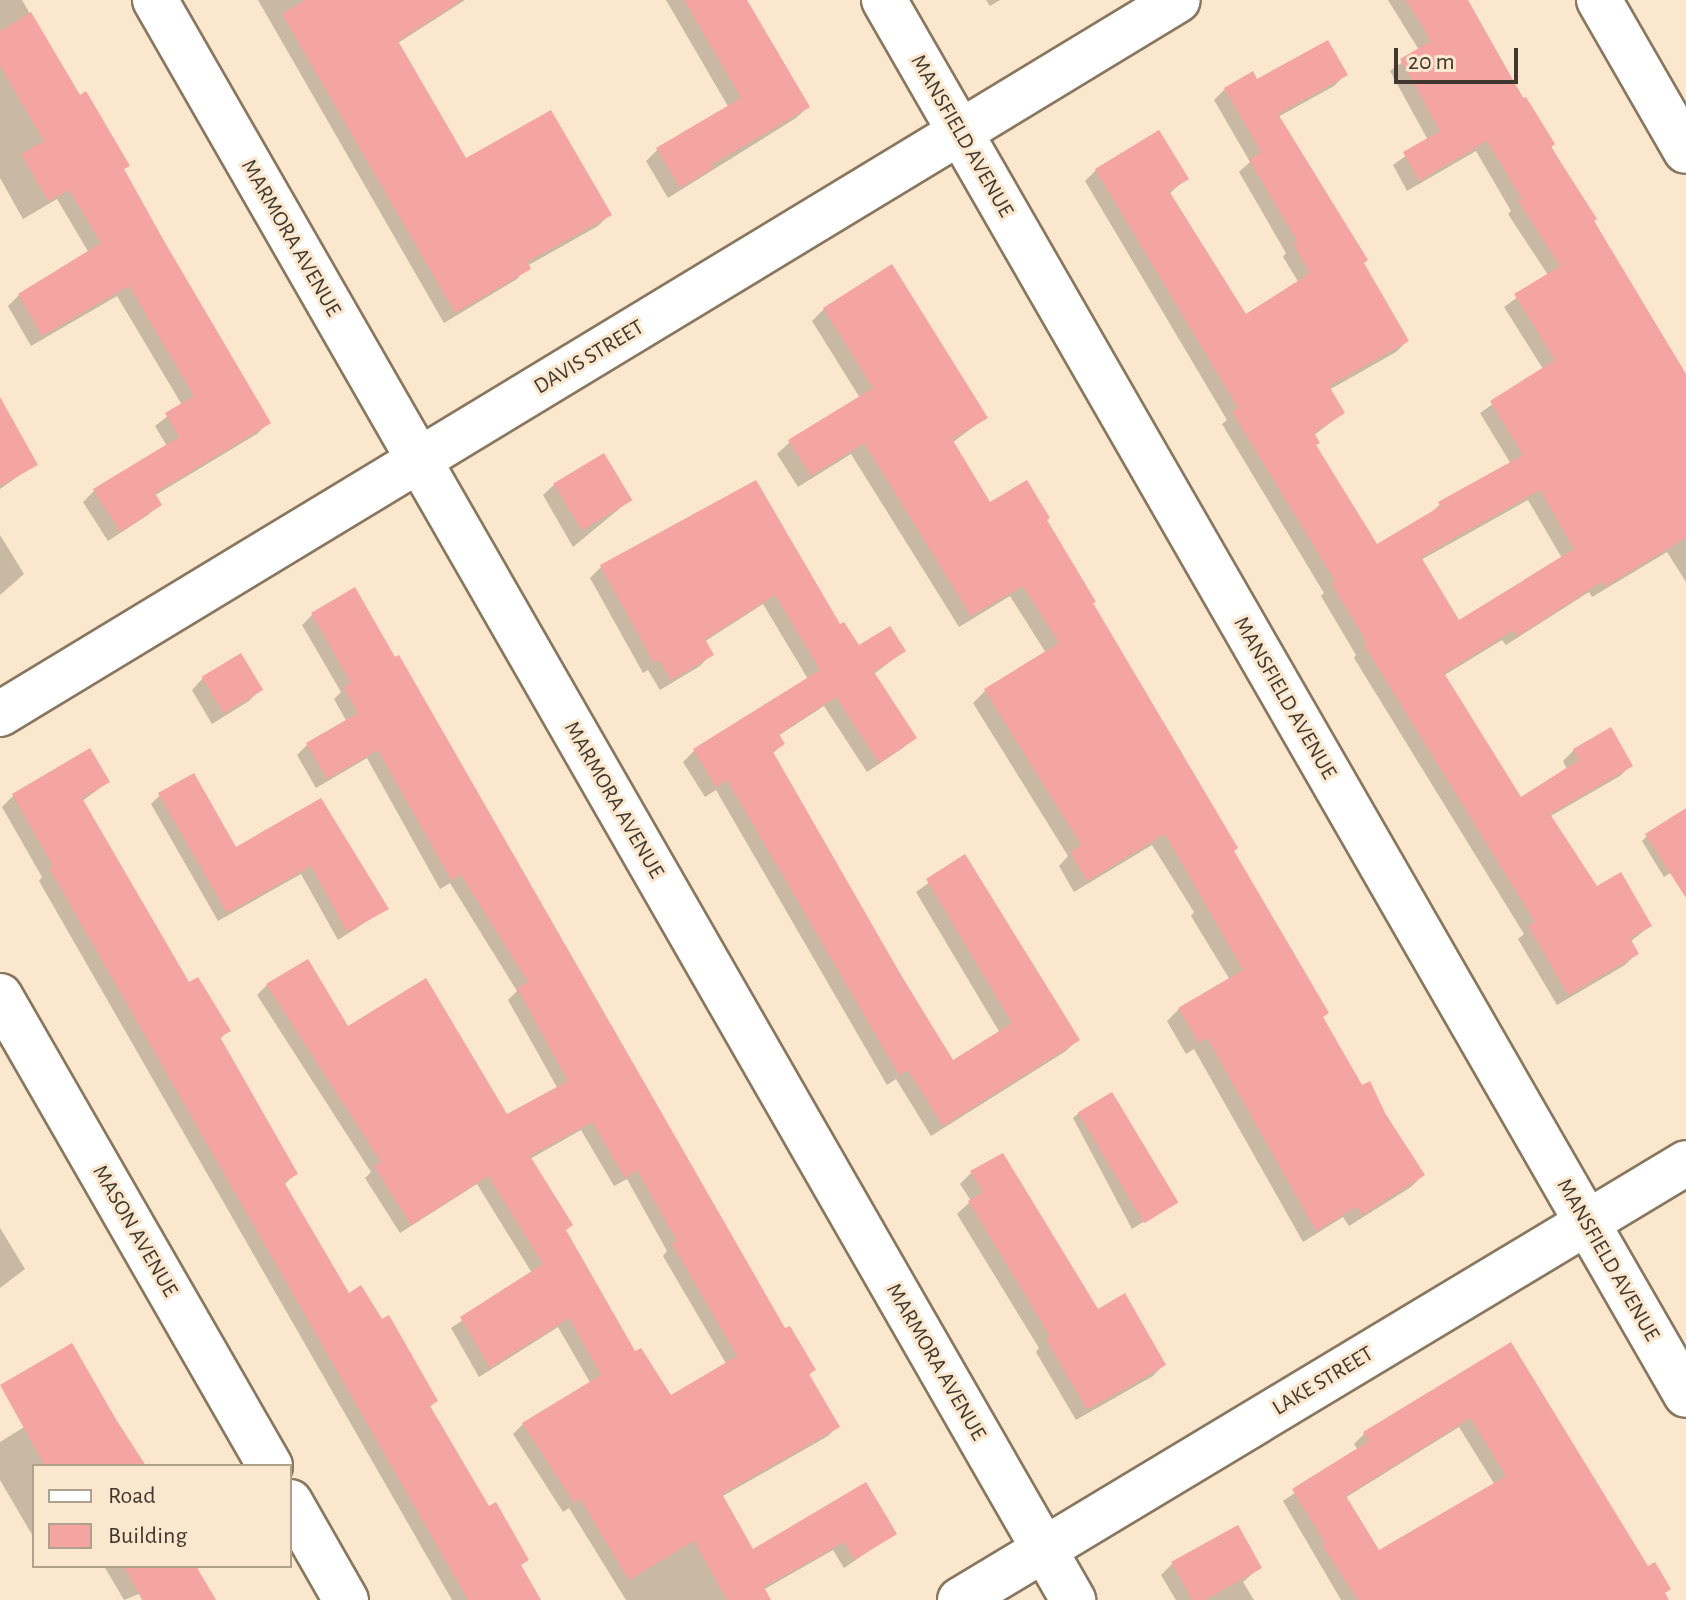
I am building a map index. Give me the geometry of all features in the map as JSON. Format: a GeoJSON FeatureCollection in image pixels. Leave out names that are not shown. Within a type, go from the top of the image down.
{"type":"FeatureCollection","features":[{"type":"Feature","properties":{"kind":"street","name":"MARMORA AVENUE"},"geometry":{"type":"LineString","coordinates":[[155,0],[1073,1600]]}},
{"type":"Feature","properties":{"kind":"street","name":"MANSFIELD AVENUE"},"geometry":{"type":"LineString","coordinates":[[884,0],[1686,1395]]}},
{"type":"Feature","properties":{"kind":"street","name":"DAVIS STREET"},"geometry":{"type":"LineString","coordinates":[[0,714],[1178,0]]}},
{"type":"Feature","properties":{"kind":"street"},"geometry":{"type":"LineString","coordinates":[[1599,0],[1686,151]]}},
{"type":"Feature","properties":{"kind":"street","name":"MASON AVENUE"},"geometry":{"type":"LineString","coordinates":[[0,996],[269,1464]]}},
{"type":"Feature","properties":{"kind":"street","name":"LAKE STREET"},"geometry":{"type":"LineString","coordinates":[[960,1600],[1686,1163]]}},
{"type":"Feature","properties":{"kind":"street"},"geometry":{"type":"LineString","coordinates":[[292,1506],[346,1600]]}},
{"type":"Feature","properties":{"kind":"building"},"geometry":{"type":"Polygon","coordinates":[[[305,0],[462,0],[398,41],[466,158],[551,110],[612,215],[527,262],[531,269],[455,313],[282,14],[305,0]]]}},
{"type":"Feature","properties":{"kind":"building"},"geometry":{"type":"Polygon","coordinates":[[[684,0],[747,0],[810,107],[711,165],[713,168],[680,188],[656,148],[741,98],[684,0]]]}},
{"type":"Feature","properties":{"kind":"building"},"geometry":{"type":"Polygon","coordinates":[[[1406,0],[1468,0],[1523,98],[1526,97],[1555,144],[1551,147],[1597,219],[1594,221],[1686,374],[1686,538],[1604,587],[1601,582],[1518,636],[1514,630],[1444,673],[1521,797],[1579,760],[1573,749],[1611,727],[1633,766],[1550,814],[1597,886],[1621,872],[1652,926],[1630,938],[1639,954],[1568,995],[1528,926],[1535,922],[1364,645],[1367,643],[1331,583],[1335,581],[1232,412],[1238,408],[1095,169],[1159,130],[1189,179],[1169,191],[1246,314],[1310,273],[1293,244],[1297,241],[1249,160],[1261,152],[1224,88],[1253,71],[1257,79],[1328,40],[1348,75],[1278,114],[1368,260],[1364,263],[1409,341],[1329,386],[1345,413],[1314,433],[1320,443],[1316,445],[1377,544],[1441,506],[1438,502],[1523,455],[1490,401],[1555,360],[1514,294],[1560,266],[1518,201],[1522,199],[1487,141],[1419,181],[1403,152],[1440,131],[1400,59],[1431,41],[1406,0]],[[1540,490],[1421,557],[1459,620],[1574,549],[1540,490]]]}},
{"type":"Feature","properties":{"kind":"building"},"geometry":{"type":"Polygon","coordinates":[[[31,12],[80,95],[86,91],[130,166],[124,169],[271,423],[155,493],[162,505],[120,532],[93,489],[179,437],[165,413],[194,396],[129,286],[42,336],[18,294],[101,243],[69,190],[48,201],[21,154],[44,141],[0,66],[0,31],[31,12]]]}},
{"type":"Feature","properties":{"kind":"building"},"geometry":{"type":"Polygon","coordinates":[[[892,264],[988,418],[952,439],[990,502],[1027,480],[1096,602],[1093,603],[1238,848],[1234,851],[1329,1013],[1323,1017],[1362,1085],[1370,1081],[1385,1113],[1425,1175],[1362,1215],[1356,1207],[1316,1231],[1207,1038],[1199,1043],[1178,1008],[1243,970],[1165,834],[1087,881],[1070,852],[1081,845],[984,689],[1059,643],[1023,586],[971,616],[864,443],[811,476],[788,440],[873,388],[823,308],[892,264]]]}},
{"type":"Feature","properties":{"kind":"building"},"geometry":{"type":"Polygon","coordinates":[[[0,397],[38,465],[0,486],[0,397]]]}},
{"type":"Feature","properties":{"kind":"building"},"geometry":{"type":"Polygon","coordinates":[[[604,453],[632,500],[582,531],[553,483],[604,453]]]}},
{"type":"Feature","properties":{"kind":"building"},"geometry":{"type":"Polygon","coordinates":[[[756,480],[840,624],[844,622],[859,645],[890,626],[906,651],[874,672],[917,738],[879,763],[836,697],[779,734],[785,744],[773,752],[901,975],[953,1060],[1012,1023],[926,879],[965,854],[1080,1040],[943,1126],[908,1070],[899,1075],[727,780],[716,787],[693,749],[820,670],[775,595],[705,639],[714,655],[671,680],[659,660],[654,663],[600,565],[756,480]]]}},
{"type":"Feature","properties":{"kind":"building"},"geometry":{"type":"Polygon","coordinates":[[[355,587],[395,657],[399,655],[785,1328],[790,1326],[816,1370],[809,1374],[840,1427],[722,1494],[753,1549],[866,1482],[897,1534],[854,1560],[844,1542],[764,1587],[771,1600],[727,1600],[694,1541],[629,1580],[580,1499],[574,1503],[522,1423],[601,1375],[569,1318],[490,1368],[460,1317],[543,1264],[488,1176],[411,1225],[374,1166],[381,1162],[266,984],[308,959],[348,1026],[426,978],[507,1114],[568,1081],[517,988],[528,982],[461,875],[451,880],[378,750],[327,779],[306,743],[358,713],[343,687],[351,683],[311,613],[355,587]],[[592,1122],[530,1156],[573,1225],[566,1230],[635,1351],[641,1348],[671,1395],[737,1356],[672,1244],[677,1241],[637,1170],[625,1178],[592,1122]]]}},
{"type":"Feature","properties":{"kind":"building"},"geometry":{"type":"Polygon","coordinates":[[[241,653],[263,690],[224,714],[202,677],[241,653]]]}},
{"type":"Feature","properties":{"kind":"building"},"geometry":{"type":"Polygon","coordinates":[[[90,748],[110,782],[82,798],[189,982],[198,977],[231,1031],[220,1037],[298,1174],[284,1182],[349,1293],[361,1285],[382,1319],[389,1315],[438,1401],[430,1406],[489,1506],[496,1502],[529,1560],[521,1565],[541,1600],[468,1600],[49,868],[53,866],[12,794],[90,748]]]}},
{"type":"Feature","properties":{"kind":"building"},"geometry":{"type":"Polygon","coordinates":[[[194,773],[236,847],[321,798],[389,909],[347,932],[311,866],[227,913],[158,793],[194,773]]]}},
{"type":"Feature","properties":{"kind":"building"},"geometry":{"type":"Polygon","coordinates":[[[1686,808],[1686,898],[1645,834],[1686,808]]]}},
{"type":"Feature","properties":{"kind":"building"},"geometry":{"type":"Polygon","coordinates":[[[1112,1092],[1178,1203],[1144,1223],[1078,1113],[1112,1092]]]}},
{"type":"Feature","properties":{"kind":"building"},"geometry":{"type":"Polygon","coordinates":[[[1003,1153],[1098,1309],[1125,1293],[1166,1365],[1087,1410],[1046,1339],[1050,1336],[968,1201],[983,1192],[970,1171],[1003,1153]]]}},
{"type":"Feature","properties":{"kind":"building"},"geometry":{"type":"Polygon","coordinates":[[[1511,1342],[1648,1566],[1655,1562],[1671,1589],[1665,1593],[1669,1600],[1358,1600],[1322,1545],[1325,1543],[1292,1489],[1369,1441],[1363,1432],[1511,1342]],[[1470,1418],[1346,1496],[1379,1550],[1506,1476],[1470,1418]]]}},
{"type":"Feature","properties":{"kind":"building"},"geometry":{"type":"Polygon","coordinates":[[[72,1343],[145,1464],[44,1464],[0,1385],[72,1343]]]}},
{"type":"Feature","properties":{"kind":"building"},"geometry":{"type":"Polygon","coordinates":[[[1238,1525],[1262,1568],[1205,1600],[1192,1600],[1171,1562],[1238,1525]]]}},
{"type":"Feature","properties":{"kind":"building"},"geometry":{"type":"Polygon","coordinates":[[[124,1568],[197,1568],[216,1600],[143,1600],[124,1568]]]}}]}
